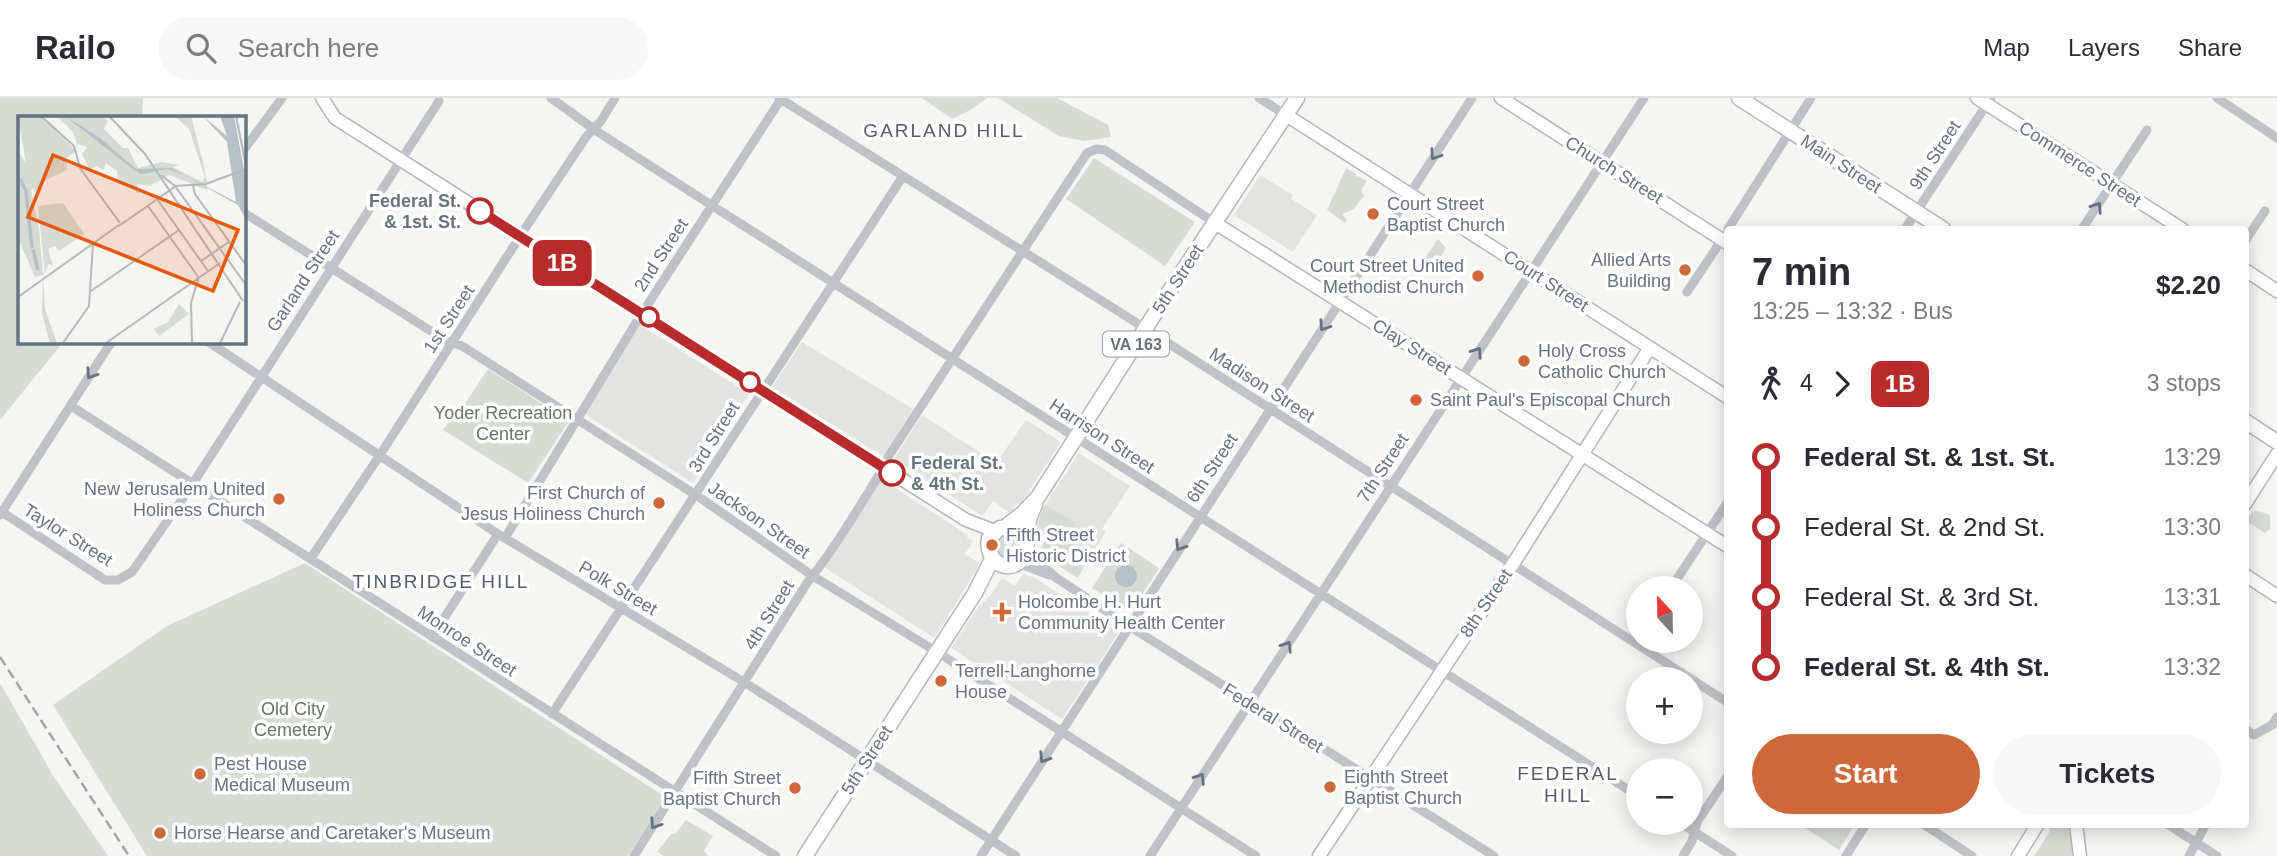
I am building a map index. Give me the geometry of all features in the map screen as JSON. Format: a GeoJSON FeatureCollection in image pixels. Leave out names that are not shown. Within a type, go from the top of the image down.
{"type":"FeatureCollection","features":[{"type":"Feature","properties":{"kind":"main road","name":"5th Street"},"geometry":{"type":"LineString","coordinates":[[996,533],[1023,513],[1038,497],[1297,98]]}},
{"type":"Feature","properties":{"kind":"main road","name":"Main Street"},"geometry":{"type":"LineString","coordinates":[[1739,98],[1938,226]]}},
{"type":"Feature","properties":{"kind":"main road"},"geometry":{"type":"LineString","coordinates":[[2249,424],[2277,442]]}},
{"type":"Feature","properties":{"kind":"main road","name":"5th Street"},"geometry":{"type":"LineString","coordinates":[[805,856],[975,593],[1004,562],[1026,545],[1030,518],[1038,497]]}},
{"type":"Feature","properties":{"kind":"main road"},"geometry":{"type":"LineString","coordinates":[[1004,562],[988,551],[996,533],[1016,528],[1026,545]]}},
{"type":"Feature","properties":{"kind":"street"},"geometry":{"type":"LineString","coordinates":[[245,148],[282,98]]}},
{"type":"Feature","properties":{"kind":"street"},"geometry":{"type":"LineString","coordinates":[[322,98],[335,118],[966,520],[996,533]]}},
{"type":"Feature","properties":{"kind":"street","name":"Harrison Street"},"geometry":{"type":"LineString","coordinates":[[551,98],[712,206],[1626,788]]}},
{"type":"Feature","properties":{"kind":"street","name":"1st Street"},"geometry":{"type":"LineString","coordinates":[[311,558],[520,237],[615,98]]}},
{"type":"Feature","properties":{"kind":"street","name":"Court Street"},"geometry":{"type":"LineString","coordinates":[[1259,98],[1724,395]]}},
{"type":"Feature","properties":{"kind":"street","name":"6th Street"},"geometry":{"type":"LineString","coordinates":[[981,856],[1472,98]]}},
{"type":"Feature","properties":{"kind":"street","name":"Church Street"},"geometry":{"type":"LineString","coordinates":[[1501,98],[1601,162],[1724,234]]}},
{"type":"Feature","properties":{"kind":"street","name":"7th Street"},"geometry":{"type":"LineString","coordinates":[[1150,856],[1644,98]]}},
{"type":"Feature","properties":{"kind":"street"},"geometry":{"type":"LineString","coordinates":[[1731,226],[1811,98]]}},
{"type":"Feature","properties":{"kind":"street"},"geometry":{"type":"LineString","coordinates":[[2217,98],[2277,138]]}},
{"type":"Feature","properties":{"kind":"street","name":"Madison Street"},"geometry":{"type":"LineString","coordinates":[[780,99],[1626,634]]}},
{"type":"Feature","properties":{"kind":"street","name":"2nd Street"},"geometry":{"type":"LineString","coordinates":[[432,637],[502,536],[780,99]]}},
{"type":"Feature","properties":{"kind":"street","name":"Commerce Street"},"geometry":{"type":"LineString","coordinates":[[1985,100],[2177,226]]}},
{"type":"Feature","properties":{"kind":"street","name":"9th Street"},"geometry":{"type":"LineString","coordinates":[[1907,226],[1985,100]]}},
{"type":"Feature","properties":{"kind":"street","name":"Garland Street"},"geometry":{"type":"LineString","coordinates":[[118,580],[132,572],[192,485],[439,101]]}},
{"type":"Feature","properties":{"kind":"street"},"geometry":{"type":"LineString","coordinates":[[2084,226],[2147,130]]}},
{"type":"Feature","properties":{"kind":"street","name":"Clay Street"},"geometry":{"type":"LineString","coordinates":[[1097,149],[1105,150],[1215,223],[1724,544]]}},
{"type":"Feature","properties":{"kind":"street","name":"4th Street"},"geometry":{"type":"LineString","coordinates":[[634,856],[1022,251],[1087,153],[1097,149]]}},
{"type":"Feature","properties":{"kind":"street","name":"3rd Street"},"geometry":{"type":"LineString","coordinates":[[552,714],[903,176]]}},
{"type":"Feature","properties":{"kind":"street"},"geometry":{"type":"LineString","coordinates":[[2249,235],[2265,211]]}},
{"type":"Feature","properties":{"kind":"street","name":"Jackson Street"},"geometry":{"type":"LineString","coordinates":[[245,213],[330,269],[461,346],[696,495],[813,576],[1256,856]]}},
{"type":"Feature","properties":{"kind":"street"},"geometry":{"type":"LineString","coordinates":[[1688,292],[1724,238]]}},
{"type":"Feature","properties":{"kind":"street"},"geometry":{"type":"LineString","coordinates":[[2249,272],[2277,290]]}},
{"type":"Feature","properties":{"kind":"street"},"geometry":{"type":"LineString","coordinates":[[1,513],[111,343]]}},
{"type":"Feature","properties":{"kind":"street","name":"Polk Street"},"geometry":{"type":"LineString","coordinates":[[210,343],[502,536],[744,682],[1016,856]]}},
{"type":"Feature","properties":{"kind":"street","name":"8th Street"},"geometry":{"type":"LineString","coordinates":[[1320,856],[1513,564],[1649,349]]}},
{"type":"Feature","properties":{"kind":"street","name":"Monroe Street"},"geometry":{"type":"LineString","coordinates":[[71,406],[776,856]]}},
{"type":"Feature","properties":{"kind":"street"},"geometry":{"type":"LineString","coordinates":[[2249,498],[2277,454]]}},
{"type":"Feature","properties":{"kind":"street"},"geometry":{"type":"LineString","coordinates":[[1679,576],[1724,508]]}},
{"type":"Feature","properties":{"kind":"street","name":"Taylor Street"},"geometry":{"type":"LineString","coordinates":[[1,513],[105,580],[118,580]]}},
{"type":"Feature","properties":{"kind":"street","name":"Federal Street"},"geometry":{"type":"LineString","coordinates":[[1026,545],[1055,577],[1494,856]]}},
{"type":"Feature","properties":{"kind":"street","name":"Federal Street"},"geometry":{"type":"LineString","coordinates":[[1004,562],[1055,577]]}},
{"type":"Feature","properties":{"kind":"street"},"geometry":{"type":"LineString","coordinates":[[2249,578],[2277,596]]}},
{"type":"Feature","properties":{"kind":"street","name":"Madison Street"},"geometry":{"type":"LineString","coordinates":[[1655,653],[1724,700]]}},
{"type":"Feature","properties":{"kind":"street"},"geometry":{"type":"LineString","coordinates":[[2249,732],[2254,735],[2272,725],[2277,717]]}},
{"type":"Feature","properties":{"kind":"street"},"geometry":{"type":"LineString","coordinates":[[1703,813],[1724,782]]}},
{"type":"Feature","properties":{"kind":"street"},"geometry":{"type":"LineString","coordinates":[[1846,856],[1864,828]]}},
{"type":"Feature","properties":{"kind":"street"},"geometry":{"type":"LineString","coordinates":[[1929,828],[1972,856]]}},
{"type":"Feature","properties":{"kind":"street"},"geometry":{"type":"LineString","coordinates":[[2018,856],[2036,828]]}},
{"type":"Feature","properties":{"kind":"street"},"geometry":{"type":"LineString","coordinates":[[2076,828],[2080,856]]}},
{"type":"Feature","properties":{"kind":"street"},"geometry":{"type":"LineString","coordinates":[[2173,828],[2217,856]]}},
{"type":"Feature","properties":{"kind":"street"},"geometry":{"type":"LineString","coordinates":[[2189,856],[2204,828]]}},
{"type":"Feature","properties":{"kind":"street"},"geometry":{"type":"LineString","coordinates":[[1683,856],[1693,835]]}},
{"type":"Feature","properties":{"kind":"street"},"geometry":{"type":"LineString","coordinates":[[1699,835],[1732,856]]}},
{"type":"Feature","properties":{"kind":"shaded area"},"geometry":{"type":"Polygon","coordinates":[[[1260,175],[1293,195],[1291,199],[1317,215],[1293,252],[1234,215],[1260,175]]]}},
{"type":"Feature","properties":{"kind":"shaded area"},"geometry":{"type":"Polygon","coordinates":[[[639,324],[749,394],[693,483],[583,413],[639,324]]]}},
{"type":"Feature","properties":{"kind":"shaded area"},"geometry":{"type":"Polygon","coordinates":[[[802,342],[913,409],[883,456],[772,387],[802,342]]]}},
{"type":"Feature","properties":{"kind":"shaded area"},"geometry":{"type":"Polygon","coordinates":[[[922,415],[996,463],[1026,420],[1061,442],[1020,505],[1017,503],[1010,513],[993,501],[981,515],[894,459],[922,415]]]}},
{"type":"Feature","properties":{"kind":"shaded area"},"geometry":{"type":"Polygon","coordinates":[[[1079,453],[1130,486],[1102,529],[1106,532],[1077,578],[1045,556],[1049,537],[1035,528],[1044,513],[1042,510],[1079,453]]]}},
{"type":"Feature","properties":{"kind":"shaded area"},"geometry":{"type":"Polygon","coordinates":[[[881,479],[968,535],[967,538],[973,541],[965,554],[979,563],[977,569],[934,638],[824,567],[881,479]]]}},
{"type":"Feature","properties":{"kind":"shaded area"},"geometry":{"type":"Polygon","coordinates":[[[1126,565],[1134,568],[1137,576],[1134,584],[1126,587],[1118,584],[1115,576],[1118,568],[1126,565]]]}},
{"type":"Feature","properties":{"kind":"shaded area"},"geometry":{"type":"Polygon","coordinates":[[[1024,573],[1119,632],[1062,719],[951,648],[976,610],[1002,578],[1015,586],[1024,573]]]}},
{"type":"Feature","properties":{"kind":"green space"},"geometry":{"type":"Polygon","coordinates":[[[0,98],[143,98],[142,116],[18,116],[18,343],[62,343],[0,420],[0,98]]]}},
{"type":"Feature","properties":{"kind":"green space"},"geometry":{"type":"Polygon","coordinates":[[[922,98],[987,98],[952,119],[922,98]]]}},
{"type":"Feature","properties":{"kind":"green space"},"geometry":{"type":"Polygon","coordinates":[[[998,98],[1057,98],[1108,125],[1111,137],[1084,141],[1059,136],[998,98]]]}},
{"type":"Feature","properties":{"kind":"green space"},"geometry":{"type":"Polygon","coordinates":[[[1094,158],[1195,222],[1165,266],[1066,199],[1094,158]]]}},
{"type":"Feature","properties":{"kind":"green space"},"geometry":{"type":"Polygon","coordinates":[[[1346,168],[1356,174],[1356,178],[1358,176],[1367,181],[1361,190],[1364,196],[1354,209],[1342,214],[1347,220],[1345,223],[1327,210],[1346,168]]]}},
{"type":"Feature","properties":{"kind":"green space"},"geometry":{"type":"Polygon","coordinates":[[[1438,239],[1446,248],[1440,258],[1443,261],[1436,270],[1422,262],[1438,239]]]}},
{"type":"Feature","properties":{"kind":"green space","name":"Yoder Recreation Center"},"geometry":{"type":"Polygon","coordinates":[[[488,369],[569,421],[528,483],[443,430],[459,407],[462,408],[488,369]]]}},
{"type":"Feature","properties":{"kind":"green space"},"geometry":{"type":"Polygon","coordinates":[[[1045,505],[1075,522],[1078,553],[1083,569],[1078,577],[1046,559],[1039,551],[1047,537],[1038,531],[1045,505]]]}},
{"type":"Feature","properties":{"kind":"green space"},"geometry":{"type":"Polygon","coordinates":[[[2252,512],[2270,515],[2270,529],[2265,533],[2249,523],[2252,512]]]}},
{"type":"Feature","properties":{"kind":"green space"},"geometry":{"type":"Polygon","coordinates":[[[1007,534],[1018,541],[1019,546],[1012,557],[1007,558],[996,551],[995,546],[1002,535],[1007,534]]]}},
{"type":"Feature","properties":{"kind":"green space"},"geometry":{"type":"Polygon","coordinates":[[[1121,543],[1159,568],[1131,612],[1092,588],[1121,543]]]}},
{"type":"Feature","properties":{"kind":"green space","name":"Old City Cemetery"},"geometry":{"type":"Polygon","coordinates":[[[305,563],[667,798],[628,856],[147,856],[53,705],[167,626],[305,563]]]}},
{"type":"Feature","properties":{"kind":"green space"},"geometry":{"type":"Polygon","coordinates":[[[0,683],[54,777],[108,856],[0,856],[0,683]]]}},
{"type":"Feature","properties":{"kind":"green space"},"geometry":{"type":"Polygon","coordinates":[[[686,820],[713,836],[704,851],[708,856],[664,856],[657,852],[671,834],[675,834],[686,820]]]}},
{"type":"Feature","properties":{"kind":"green space"},"geometry":{"type":"Polygon","coordinates":[[[1805,828],[1853,828],[1839,850],[1805,828]]]}},
{"type":"Feature","properties":{"kind":"green space"},"geometry":{"type":"Polygon","coordinates":[[[2050,828],[2069,828],[2074,856],[2034,856],[2050,828]]]}},
{"type":"Feature","properties":{"kind":"railway"},"geometry":{"type":"LineString","coordinates":[[0,657],[129,856]]}},
{"type":"Feature","properties":{"kind":"bus line","name":"1B"},"geometry":{"type":"LineString","coordinates":[[480,211],[892,473]]}},
{"type":"Feature","properties":{"kind":"place","name":"Federal St. & 1st. St."},"geometry":{"type":"Point","coordinates":[480,211]}},
{"type":"Feature","properties":{"kind":"place","name":"Court Street Baptist Church"},"geometry":{"type":"Point","coordinates":[1373,214]}},
{"type":"Feature","properties":{"kind":"place","name":"Allied Arts Building"},"geometry":{"type":"Point","coordinates":[1685,270]}},
{"type":"Feature","properties":{"kind":"place","name":"Court Street United Methodist Church"},"geometry":{"type":"Point","coordinates":[1478,276]}},
{"type":"Feature","properties":{"kind":"place","name":"Holy Cross Catholic Church"},"geometry":{"type":"Point","coordinates":[1524,361]}},
{"type":"Feature","properties":{"kind":"place","name":"Saint Paul's Episcopal Church"},"geometry":{"type":"Point","coordinates":[1416,400]}},
{"type":"Feature","properties":{"kind":"place","name":"Federal St. & 4th St."},"geometry":{"type":"Point","coordinates":[892,473]}},
{"type":"Feature","properties":{"kind":"place","name":"New Jerusalem United Holiness Church"},"geometry":{"type":"Point","coordinates":[279,499]}},
{"type":"Feature","properties":{"kind":"place","name":"First Church of Jesus Holiness Church"},"geometry":{"type":"Point","coordinates":[659,503]}},
{"type":"Feature","properties":{"kind":"place","name":"Fifth Street Historic District"},"geometry":{"type":"Point","coordinates":[992,545]}},
{"type":"Feature","properties":{"kind":"place","name":"Holcombe H. Hurt Community Health Center"},"geometry":{"type":"Point","coordinates":[1002,612]}},
{"type":"Feature","properties":{"kind":"place","name":"Terrell-Langhorne House"},"geometry":{"type":"Point","coordinates":[941,681]}},
{"type":"Feature","properties":{"kind":"place","name":"Pest House Medical Museum"},"geometry":{"type":"Point","coordinates":[200,774]}},
{"type":"Feature","properties":{"kind":"place","name":"Eighth Street Baptist Church"},"geometry":{"type":"Point","coordinates":[1330,787]}},
{"type":"Feature","properties":{"kind":"place","name":"Fifth Street Baptist Church"},"geometry":{"type":"Point","coordinates":[795,788]}},
{"type":"Feature","properties":{"kind":"place","name":"Horse Hearse and Caretaker's Museum"},"geometry":{"type":"Point","coordinates":[160,833]}},
{"type":"Feature","properties":{"kind":"district","name":"GARLAND HILL"},"geometry":{"type":"Point","coordinates":[944,130]}},
{"type":"Feature","properties":{"kind":"district","name":"TINBRIDGE HILL"},"geometry":{"type":"Point","coordinates":[441,581]}},
{"type":"Feature","properties":{"kind":"district","name":"FEDERAL HILL"},"geometry":{"type":"Point","coordinates":[1568,784]}}]}
